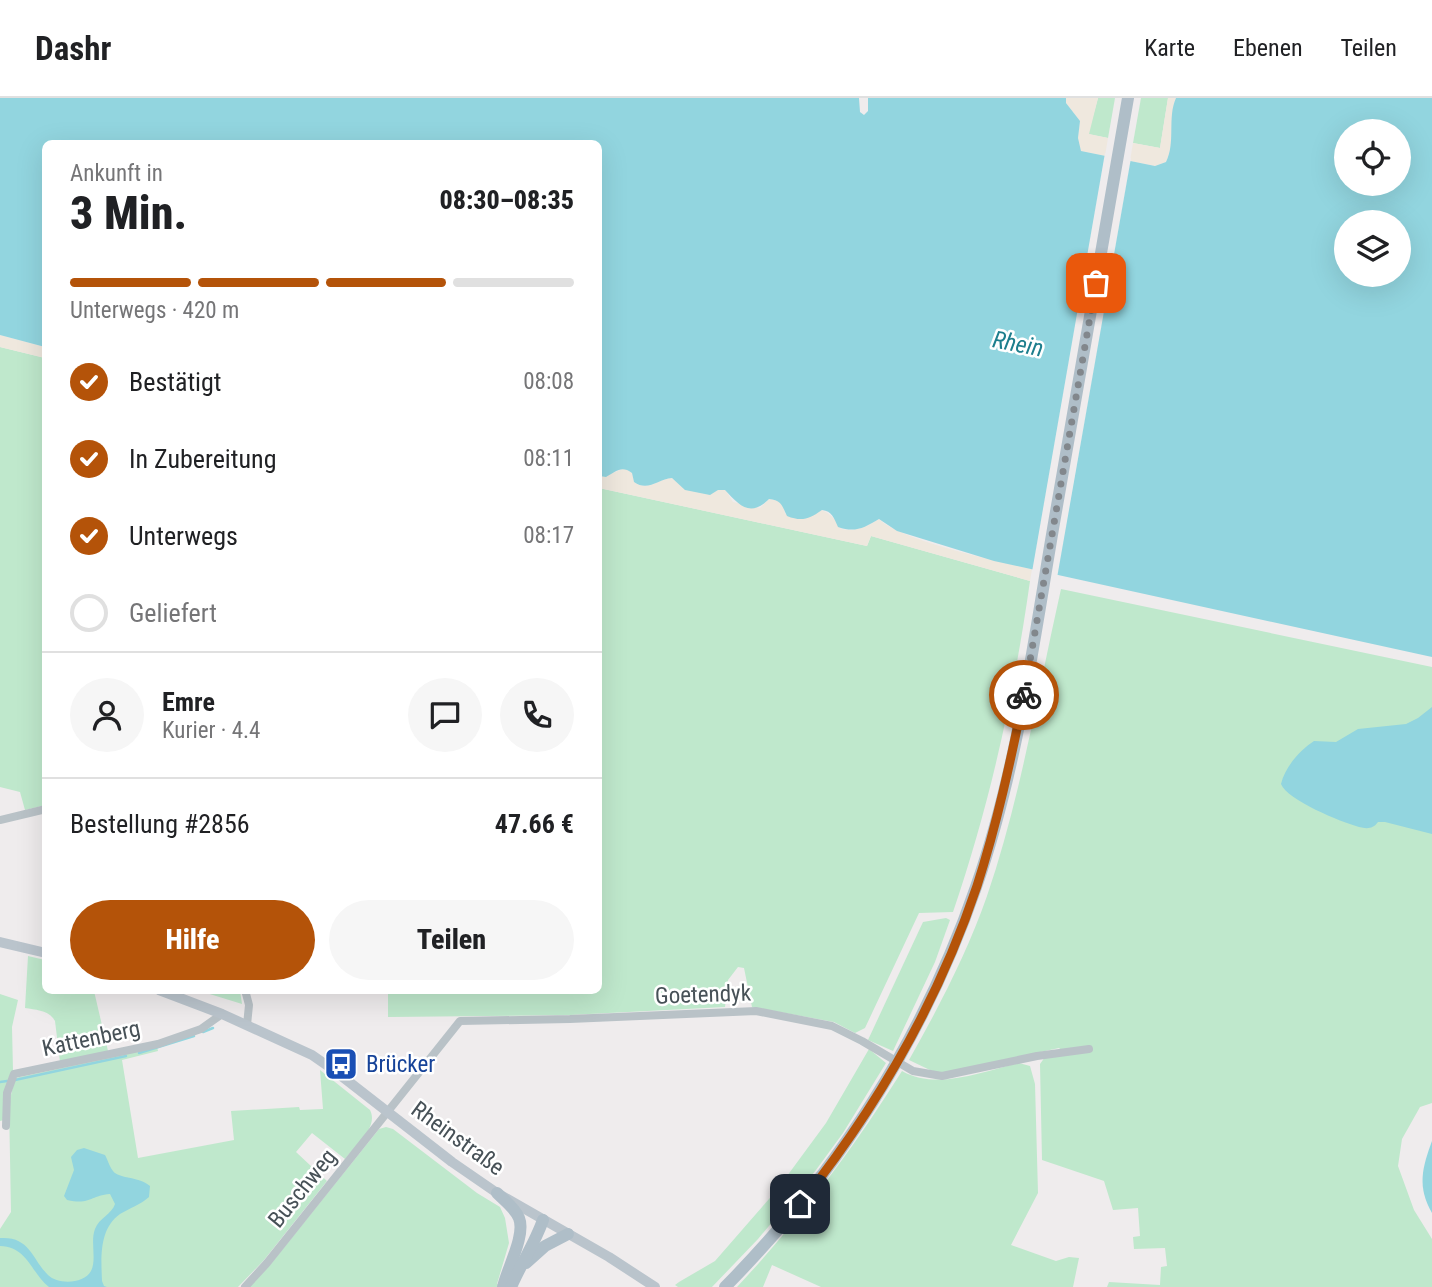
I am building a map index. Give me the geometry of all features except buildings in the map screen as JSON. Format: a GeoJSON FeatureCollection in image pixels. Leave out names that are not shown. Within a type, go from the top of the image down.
{"type":"FeatureCollection","features":[{"type":"Feature","properties":{"kind":"main road"},"geometry":{"type":"LineString","coordinates":[[725,1287],[810,1191],[850,1137],[898,1061],[931,997],[977,886],[1017,732],[1128,98]]}},
{"type":"Feature","properties":{"kind":"main road"},"geometry":{"type":"LineString","coordinates":[[0,942],[42,952]]}},
{"type":"Feature","properties":{"kind":"main road","name":"Rheinstraße"},"geometry":{"type":"LineString","coordinates":[[170,994],[222,1014],[312,1055],[497,1193],[655,1287]]}},
{"type":"Feature","properties":{"kind":"main road"},"geometry":{"type":"LineString","coordinates":[[497,1193],[519,1218],[520,1233],[503,1287]]}},
{"type":"Feature","properties":{"kind":"main road"},"geometry":{"type":"LineString","coordinates":[[512,1261],[533,1229],[543,1220]]}},
{"type":"Feature","properties":{"kind":"main road"},"geometry":{"type":"LineString","coordinates":[[513,1282],[543,1220]]}},
{"type":"Feature","properties":{"kind":"main road"},"geometry":{"type":"LineString","coordinates":[[513,1282],[528,1261],[545,1245],[568,1234]]}},
{"type":"Feature","properties":{"kind":"street"},"geometry":{"type":"LineString","coordinates":[[0,820],[42,809]]}},
{"type":"Feature","properties":{"kind":"street"},"geometry":{"type":"LineString","coordinates":[[246,994],[249,1005],[247,1025]]}},
{"type":"Feature","properties":{"kind":"street","name":"Goetendyk"},"geometry":{"type":"LineString","coordinates":[[387,1112],[460,1021],[756,1011],[832,1026],[913,1071],[942,1076],[1089,1049]]}},
{"type":"Feature","properties":{"kind":"street","name":"Kattenberg"},"geometry":{"type":"LineString","coordinates":[[6,1126],[7,1093],[14,1074],[158,1044],[201,1029],[222,1014]]}},
{"type":"Feature","properties":{"kind":"street","name":"Buschweg"},"geometry":{"type":"LineString","coordinates":[[244,1287],[267,1263],[387,1112]]}},
{"type":"Feature","properties":{"kind":"green space"},"geometry":{"type":"Polygon","coordinates":[[[1098,98],[1115,98],[1108,138],[1088,134],[1098,98]]]}},
{"type":"Feature","properties":{"kind":"green space"},"geometry":{"type":"Polygon","coordinates":[[[1141,98],[1168,98],[1160,148],[1133,143],[1141,98]]]}},
{"type":"Feature","properties":{"kind":"green space"},"geometry":{"type":"Polygon","coordinates":[[[0,347],[42,357],[42,806],[25,810],[20,792],[0,787],[0,347]]]}},
{"type":"Feature","properties":{"kind":"green space"},"geometry":{"type":"Polygon","coordinates":[[[602,489],[867,546],[871,536],[1030,581],[999,748],[978,831],[953,912],[919,913],[865,1028],[855,1033],[834,1022],[752,1007],[744,968],[738,967],[728,980],[725,1007],[570,1015],[388,1017],[388,994],[602,994],[602,489]]]}},
{"type":"Feature","properties":{"kind":"green space"},"geometry":{"type":"Polygon","coordinates":[[[1061,589],[1432,667],[1432,1103],[1420,1107],[1402,1139],[1398,1166],[1414,1210],[1432,1239],[1432,1287],[1107,1287],[1109,1282],[1160,1285],[1161,1267],[1167,1266],[1165,1248],[1134,1249],[1133,1237],[1140,1236],[1138,1208],[1113,1210],[1104,1181],[1042,1160],[1040,1064],[1045,1057],[1065,1053],[1059,1048],[943,1073],[909,1060],[952,980],[987,896],[1010,820],[1061,589]]]}},
{"type":"Feature","properties":{"kind":"green space"},"geometry":{"type":"Polygon","coordinates":[[[946,918],[950,920],[935,962],[893,1051],[868,1040],[923,922],[946,918]]]}},
{"type":"Feature","properties":{"kind":"green space"},"geometry":{"type":"Polygon","coordinates":[[[28,956],[42,959],[42,994],[95,994],[108,1051],[60,1062],[55,1021],[46,1013],[25,1008],[28,956]]]}},
{"type":"Feature","properties":{"kind":"green space"},"geometry":{"type":"Polygon","coordinates":[[[0,994],[18,1000],[12,1027],[13,1071],[4,1120],[0,1121],[0,994]]]}},
{"type":"Feature","properties":{"kind":"green space"},"geometry":{"type":"Polygon","coordinates":[[[210,994],[240,994],[242,1004],[210,994]]]}},
{"type":"Feature","properties":{"kind":"green space"},"geometry":{"type":"Polygon","coordinates":[[[157,1047],[158,1051],[122,1060],[138,1158],[234,1140],[231,1111],[299,1107],[300,1110],[323,1109],[320,1070],[370,1110],[372,1116],[369,1130],[345,1159],[312,1133],[296,1152],[327,1181],[264,1260],[238,1287],[0,1287],[0,1229],[11,1212],[9,1103],[15,1078],[157,1047]]]}},
{"type":"Feature","properties":{"kind":"green space"},"geometry":{"type":"Polygon","coordinates":[[[869,1049],[886,1063],[843,1133],[816,1170],[758,1239],[712,1287],[675,1285],[715,1261],[776,1191],[826,1123],[869,1049]]]}},
{"type":"Feature","properties":{"kind":"green space"},"geometry":{"type":"Polygon","coordinates":[[[1019,1063],[1030,1066],[1035,1084],[1038,1193],[1011,1245],[1056,1261],[1069,1257],[1079,1258],[1073,1287],[821,1287],[772,1265],[763,1287],[737,1287],[825,1183],[902,1071],[916,1077],[945,1079],[1019,1063]]]}},
{"type":"Feature","properties":{"kind":"green space"},"geometry":{"type":"Polygon","coordinates":[[[379,1129],[393,1129],[477,1193],[500,1207],[505,1218],[509,1243],[497,1284],[520,1287],[249,1287],[270,1265],[379,1129]]]}},
{"type":"Feature","properties":{"kind":"sand"},"geometry":{"type":"Polygon","coordinates":[[[1066,98],[1098,98],[1089,134],[1108,138],[1105,156],[1081,151],[1078,138],[1080,121],[1066,103],[1066,98]]]}},
{"type":"Feature","properties":{"kind":"sand"},"geometry":{"type":"Polygon","coordinates":[[[1168,98],[1176,98],[1171,148],[1166,162],[1155,166],[1130,161],[1133,143],[1160,148],[1168,98]]]}},
{"type":"Feature","properties":{"kind":"sand"},"geometry":{"type":"Polygon","coordinates":[[[0,335],[42,346],[42,357],[0,347],[0,335]]]}},
{"type":"Feature","properties":{"kind":"sand"},"geometry":{"type":"Polygon","coordinates":[[[625,468],[632,473],[634,482],[639,485],[672,478],[678,483],[725,489],[733,502],[760,508],[769,499],[776,500],[782,505],[785,514],[824,511],[841,529],[861,528],[879,519],[907,535],[928,542],[1032,569],[1030,581],[871,536],[867,546],[602,489],[603,477],[625,468]]]}},
{"type":"Feature","properties":{"kind":"water","name":"Rhein"},"geometry":{"type":"Polygon","coordinates":[[[0,98],[859,98],[860,112],[864,115],[868,111],[868,98],[1066,98],[1066,103],[1080,121],[1078,138],[1081,151],[1155,166],[1166,162],[1169,154],[1176,98],[1432,98],[1432,657],[994,561],[897,531],[879,519],[859,529],[849,530],[838,527],[832,516],[822,510],[805,519],[797,519],[787,516],[781,504],[769,499],[756,508],[750,508],[740,504],[725,490],[718,490],[710,495],[685,490],[672,478],[644,486],[634,482],[632,473],[625,470],[602,476],[602,140],[42,140],[42,346],[0,335],[0,98]]]}},
{"type":"Feature","properties":{"kind":"water"},"geometry":{"type":"Polygon","coordinates":[[[1432,707],[1432,834],[1385,822],[1378,822],[1367,828],[1359,827],[1293,797],[1281,784],[1294,760],[1314,741],[1336,742],[1358,729],[1406,724],[1432,707]]]}},
{"type":"Feature","properties":{"kind":"water"},"geometry":{"type":"Polygon","coordinates":[[[1432,1141],[1432,1213],[1424,1195],[1423,1177],[1432,1141]]]}},
{"type":"Feature","properties":{"kind":"water"},"geometry":{"type":"Polygon","coordinates":[[[84,1148],[105,1155],[116,1174],[150,1186],[149,1197],[120,1214],[108,1227],[101,1263],[102,1281],[107,1287],[49,1287],[23,1256],[9,1247],[0,1246],[0,1238],[10,1238],[24,1245],[52,1278],[71,1282],[88,1275],[93,1266],[95,1229],[115,1204],[110,1194],[86,1201],[67,1200],[64,1196],[74,1170],[71,1157],[77,1150],[84,1148]]]}},
{"type":"Feature","properties":{"kind":"pier"},"geometry":{"type":"Polygon","coordinates":[[[1105,153],[1131,158],[1057,578],[1032,572],[1105,153]]]}},
{"type":"Feature","properties":{"kind":"waterway"},"geometry":{"type":"LineString","coordinates":[[203,1032],[213,1028]]}},
{"type":"Feature","properties":{"kind":"waterway"},"geometry":{"type":"LineString","coordinates":[[139,1053],[194,1036]]}},
{"type":"Feature","properties":{"kind":"waterway"},"geometry":{"type":"LineString","coordinates":[[15,1080],[126,1056]]}},
{"type":"Feature","properties":{"kind":"waterway"},"geometry":{"type":"LineString","coordinates":[[0,1082],[7,1081]]}},
{"type":"Feature","properties":{"kind":"way so far"},"geometry":{"type":"LineString","coordinates":[[1024,695],[1096,283]]}},
{"type":"Feature","properties":{"kind":"place","name":"Brücker"},"geometry":{"type":"Point","coordinates":[341,1064]}},
{"type":"Feature","properties":{"kind":"route"},"geometry":{"type":"LineString","coordinates":[[800,1204],[850,1137],[902,1056],[941,976],[977,886],[1006,779],[1024,695]]}}]}
